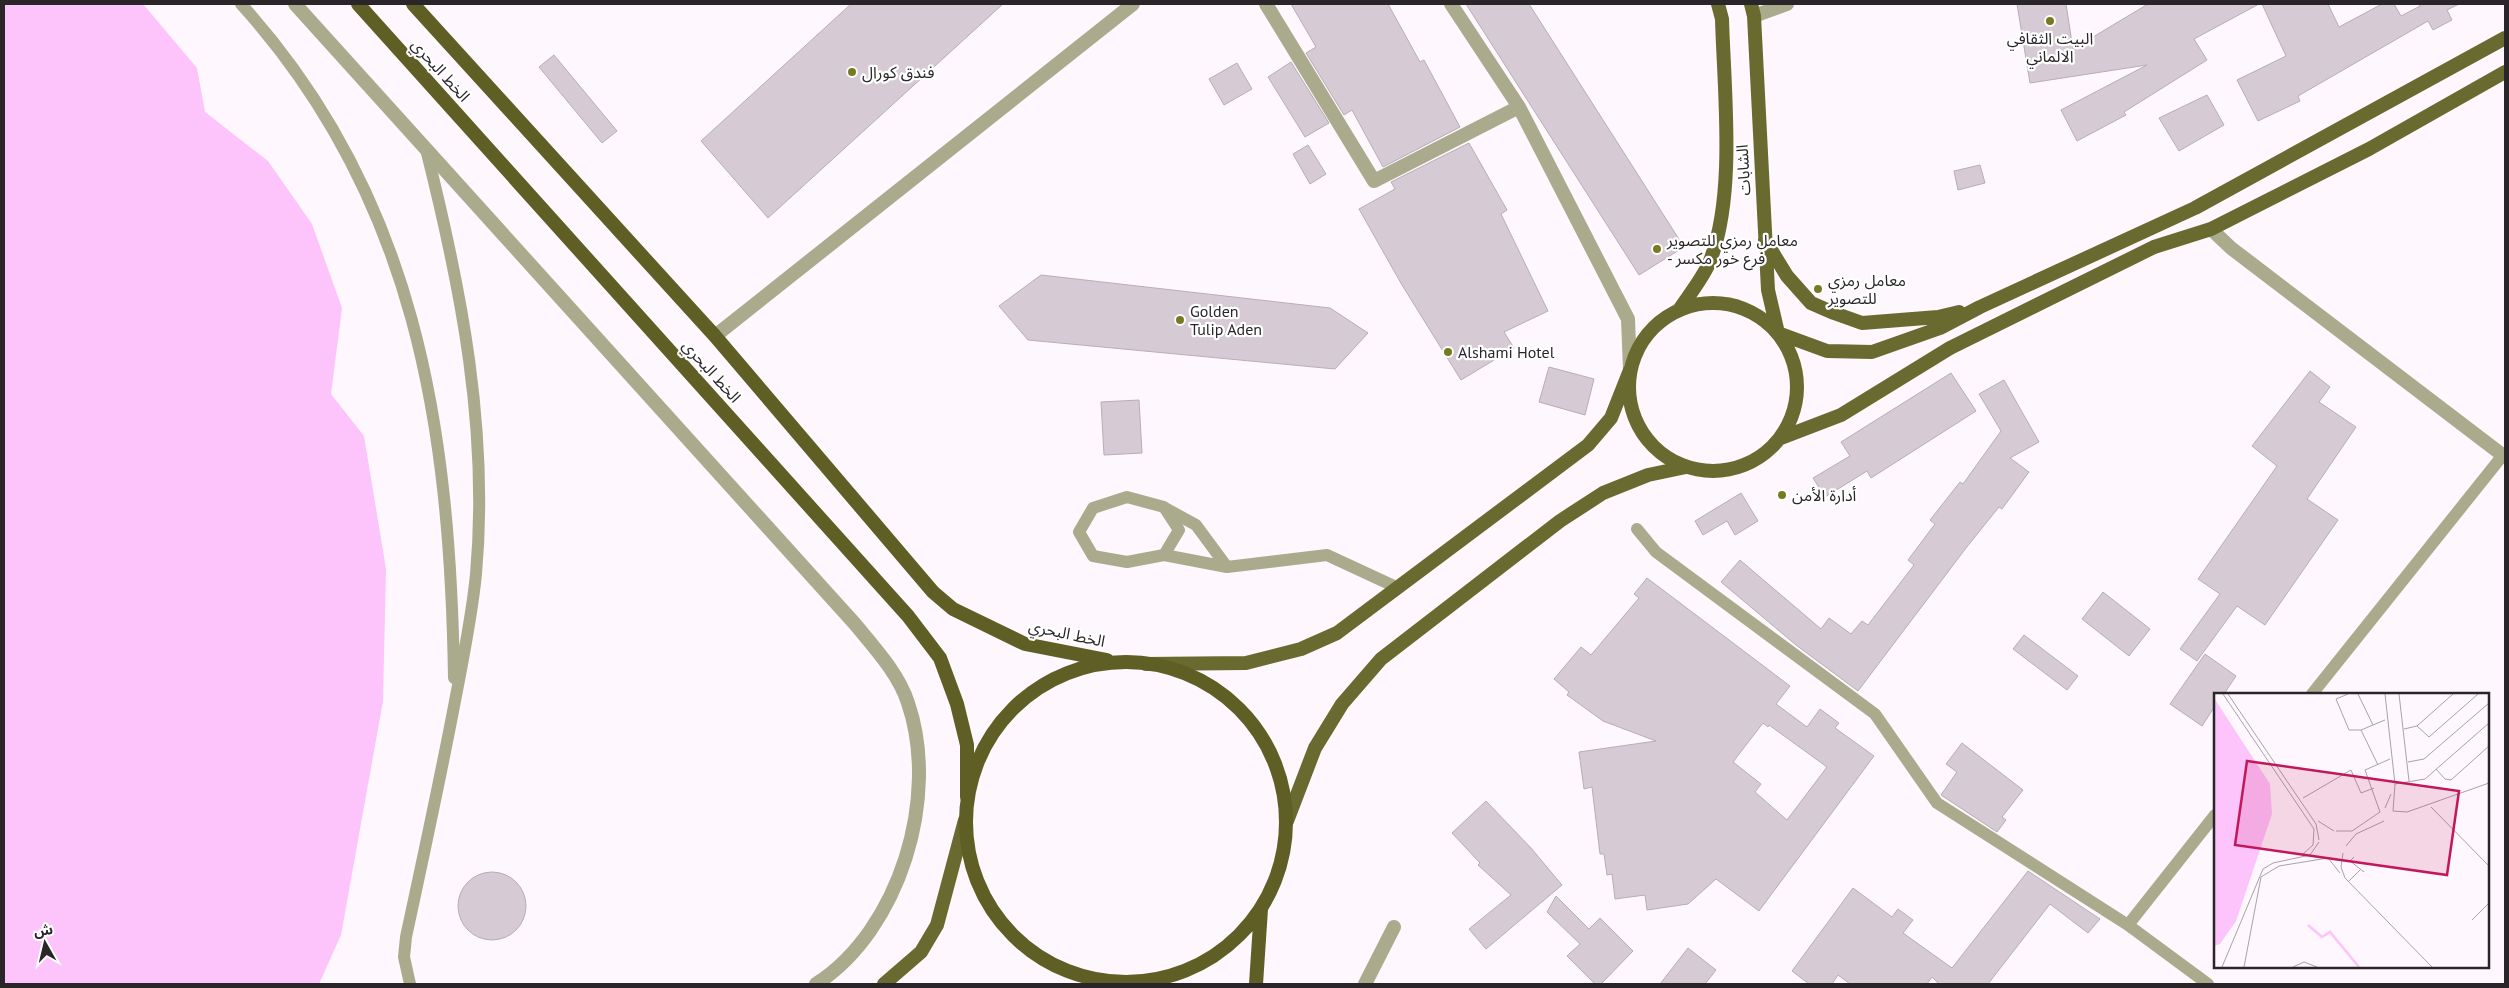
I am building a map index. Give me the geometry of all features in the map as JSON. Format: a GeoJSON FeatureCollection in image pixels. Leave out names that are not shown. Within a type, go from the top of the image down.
{"type":"FeatureCollection","features":[{"type":"Feature","properties":{"kind":"highway","name":"الخط البحري"},"geometry":{"type":"LineString","coordinates":[[358,4],[908,616],[940,658],[957,704],[967,745],[967,797]]}},
{"type":"Feature","properties":{"kind":"highway","name":"الخط البحري"},"geometry":{"type":"LineString","coordinates":[[413,4],[715,336],[933,592],[953,609],[1025,644],[1123,662]]}},
{"type":"Feature","properties":{"kind":"highway"},"geometry":{"type":"LineString","coordinates":[[1123,662],[1168,668],[1197,679],[1229,700],[1246,716],[1260,734],[1277,768],[1285,798],[1285,844],[1280,866],[1261,909],[1231,943],[1192,968],[1147,981],[1098,983],[1037,956],[1002,925],[978,887],[966,842],[965,820],[967,797],[972,776],[984,748],[1004,718],[1020,702],[1038,688],[1064,675],[1100,664],[1123,662]]}},
{"type":"Feature","properties":{"kind":"highway"},"geometry":{"type":"LineString","coordinates":[[1256,984],[1261,909]]}},
{"type":"Feature","properties":{"kind":"main road","name":"الشابات"},"geometry":{"type":"LineString","coordinates":[[1679,310],[1709,263],[1723,217],[1725,138],[1722,19],[1718,4]]}},
{"type":"Feature","properties":{"kind":"main road","name":"الشابات"},"geometry":{"type":"LineString","coordinates":[[1752,10],[1768,290],[1778,333]]}},
{"type":"Feature","properties":{"kind":"main road"},"geometry":{"type":"LineString","coordinates":[[1146,664],[1246,663],[1301,649],[1337,633],[1588,445],[1612,418],[1642,341],[1665,318],[1679,310],[1709,303],[1732,305],[1754,313],[1778,333],[1827,351],[1872,352],[1940,328],[1980,307],[2195,208],[2505,38]]}},
{"type":"Feature","properties":{"kind":"main road"},"geometry":{"type":"LineString","coordinates":[[1781,438],[1841,415],[1950,348],[2154,247],[2211,229],[2369,149],[2505,72]]}},
{"type":"Feature","properties":{"kind":"main road"},"geometry":{"type":"LineString","coordinates":[[2144,232],[2154,247]]}},
{"type":"Feature","properties":{"kind":"main road"},"geometry":{"type":"LineString","coordinates":[[1764,239],[1787,276],[1811,302],[1862,323],[1938,317],[1980,307]]}},
{"type":"Feature","properties":{"kind":"main road"},"geometry":{"type":"LineString","coordinates":[[1286,821],[1315,748],[1342,704],[1381,659],[1560,521],[1603,493],[1648,475],[1686,467],[1721,471],[1738,468],[1754,461],[1769,451],[1781,438],[1793,416],[1798,392],[1794,361],[1778,333]]}},
{"type":"Feature","properties":{"kind":"main road"},"geometry":{"type":"LineString","coordinates":[[1630,370],[1630,405],[1636,422],[1656,450],[1686,467]]}},
{"type":"Feature","properties":{"kind":"main road"},"geometry":{"type":"LineString","coordinates":[[884,984],[921,952],[937,925],[965,820]]}},
{"type":"Feature","properties":{"kind":"street"},"geometry":{"type":"LineString","coordinates":[[295,4],[855,624],[884,661],[908,701],[917,735],[919,776],[918,801],[912,834],[903,866],[871,928],[847,957],[816,984]]}},
{"type":"Feature","properties":{"kind":"street"},"geometry":{"type":"LineString","coordinates":[[715,336],[1133,4]]}},
{"type":"Feature","properties":{"kind":"street"},"geometry":{"type":"LineString","coordinates":[[1266,4],[1374,181],[1520,107]]}},
{"type":"Feature","properties":{"kind":"street"},"geometry":{"type":"LineString","coordinates":[[1451,4],[1520,107],[1628,319],[1630,370]]}},
{"type":"Feature","properties":{"kind":"street"},"geometry":{"type":"LineString","coordinates":[[1752,10],[1787,4]]}},
{"type":"Feature","properties":{"kind":"street"},"geometry":{"type":"LineString","coordinates":[[2211,229],[2230,248],[2504,456]]}},
{"type":"Feature","properties":{"kind":"street"},"geometry":{"type":"LineString","coordinates":[[1365,984],[1394,927]]}},
{"type":"Feature","properties":{"kind":"lane"},"geometry":{"type":"LineString","coordinates":[[240,4],[287,60],[338,138],[380,222],[411,311],[431,402],[444,513],[453,642],[454,706]]}},
{"type":"Feature","properties":{"kind":"lane"},"geometry":{"type":"LineString","coordinates":[[410,984],[404,957],[406,936],[454,706],[476,574],[479,508],[478,444],[468,348],[451,248],[426,149]]}},
{"type":"Feature","properties":{"kind":"lane"},"geometry":{"type":"LineString","coordinates":[[2313,693],[2504,456]]}},
{"type":"Feature","properties":{"kind":"lane"},"geometry":{"type":"LineString","coordinates":[[1227,567],[1196,525],[1164,507],[1127,497],[1092,508],[1079,532],[1093,556],[1126,562],[1164,555],[1227,567],[1327,555],[1396,587]]}},
{"type":"Feature","properties":{"kind":"lane"},"geometry":{"type":"LineString","coordinates":[[1164,507],[1179,530],[1164,555]]}},
{"type":"Feature","properties":{"kind":"lane"},"geometry":{"type":"LineString","coordinates":[[1637,529],[1656,552],[1875,714],[1937,803],[2128,925],[2208,984]]}},
{"type":"Feature","properties":{"kind":"lane"},"geometry":{"type":"LineString","coordinates":[[2128,925],[2214,816]]}},
{"type":"Feature","properties":{"kind":"shaded area"},"geometry":{"type":"Polygon","coordinates":[[[4,4],[143,4],[197,68],[205,112],[268,161],[312,224],[342,308],[331,394],[364,436],[386,569],[383,701],[341,935],[319,984],[4,984],[4,4]]]}},
{"type":"Feature","properties":{"kind":"building","name":"فندق كورال"},"geometry":{"type":"Polygon","coordinates":[[[851,4],[1003,4],[768,218],[701,141],[851,4]]]}},
{"type":"Feature","properties":{"kind":"building"},"geometry":{"type":"Polygon","coordinates":[[[1291,4],[1388,4],[1420,62],[1424,60],[1460,127],[1383,167],[1352,110],[1344,115],[1306,53],[1316,47],[1291,4]]]}},
{"type":"Feature","properties":{"kind":"building"},"geometry":{"type":"Polygon","coordinates":[[[1466,4],[1529,4],[1684,247],[1639,275],[1466,4]]]}},
{"type":"Feature","properties":{"kind":"building"},"geometry":{"type":"Polygon","coordinates":[[[2017,4],[2066,4],[2073,49],[2148,4],[2259,4],[2194,39],[2207,60],[2124,112],[2126,115],[2077,141],[2061,110],[2147,65],[2030,83],[2017,4]]]}},
{"type":"Feature","properties":{"kind":"building"},"geometry":{"type":"Polygon","coordinates":[[[2262,4],[2328,4],[2339,27],[2382,4],[2394,4],[2401,16],[2420,6],[2419,4],[2459,4],[2447,10],[2452,20],[2433,30],[2428,21],[2298,96],[2300,101],[2258,121],[2237,80],[2286,56],[2262,4]]]}},
{"type":"Feature","properties":{"kind":"building"},"geometry":{"type":"Polygon","coordinates":[[[554,55],[617,131],[602,143],[539,67],[554,55]]]}},
{"type":"Feature","properties":{"kind":"building"},"geometry":{"type":"Polygon","coordinates":[[[1291,62],[1329,123],[1305,137],[1268,77],[1291,62]]]}},
{"type":"Feature","properties":{"kind":"building"},"geometry":{"type":"Polygon","coordinates":[[[1237,63],[1252,89],[1224,105],[1209,79],[1237,63]]]}},
{"type":"Feature","properties":{"kind":"building"},"geometry":{"type":"Polygon","coordinates":[[[2207,95],[2224,125],[2179,151],[2159,118],[2207,95]]]}},
{"type":"Feature","properties":{"kind":"building"},"geometry":{"type":"Polygon","coordinates":[[[1469,143],[1507,210],[1501,214],[1548,311],[1504,332],[1514,348],[1461,380],[1402,285],[1359,209],[1395,189],[1391,182],[1469,143]]]}},
{"type":"Feature","properties":{"kind":"building"},"geometry":{"type":"Polygon","coordinates":[[[1308,145],[1326,174],[1310,184],[1293,154],[1308,145]]]}},
{"type":"Feature","properties":{"kind":"building"},"geometry":{"type":"Polygon","coordinates":[[[1980,165],[1985,183],[1958,190],[1954,171],[1980,165]]]}},
{"type":"Feature","properties":{"kind":"building","name":"Golden Tulip Aden"},"geometry":{"type":"Polygon","coordinates":[[[1041,275],[1330,308],[1368,333],[1335,369],[1028,340],[999,306],[1041,275]]]}},
{"type":"Feature","properties":{"kind":"building"},"geometry":{"type":"Polygon","coordinates":[[[1549,367],[1594,379],[1585,415],[1539,402],[1549,367]]]}},
{"type":"Feature","properties":{"kind":"building"},"geometry":{"type":"Polygon","coordinates":[[[2310,371],[2330,387],[2319,402],[2356,427],[2307,499],[2338,520],[2265,625],[2237,606],[2197,661],[2180,649],[2220,594],[2198,579],[2277,466],[2252,446],[2310,371]]]}},
{"type":"Feature","properties":{"kind":"building"},"geometry":{"type":"Polygon","coordinates":[[[1951,373],[1976,411],[1871,478],[1867,471],[1825,497],[1813,478],[1850,456],[1841,442],[1951,373]]]}},
{"type":"Feature","properties":{"kind":"building"},"geometry":{"type":"Polygon","coordinates":[[[2004,380],[2039,442],[2010,458],[2029,472],[2002,509],[1999,507],[1966,548],[1858,691],[1796,645],[1721,582],[1740,560],[1821,629],[1829,618],[1851,634],[1862,621],[1868,625],[1914,565],[1908,560],[1935,524],[1930,520],[1960,482],[1963,484],[2001,431],[1979,394],[2004,380]]]}},
{"type":"Feature","properties":{"kind":"building"},"geometry":{"type":"Polygon","coordinates":[[[1139,400],[1142,453],[1104,455],[1101,402],[1139,400]]]}},
{"type":"Feature","properties":{"kind":"building"},"geometry":{"type":"Polygon","coordinates":[[[1741,493],[1758,521],[1735,535],[1727,521],[1703,535],[1695,521],[1741,493]]]}},
{"type":"Feature","properties":{"kind":"building"},"geometry":{"type":"Polygon","coordinates":[[[1647,578],[1790,686],[1776,704],[1807,727],[1820,709],[1839,723],[1835,728],[1874,756],[1759,911],[1716,879],[1688,904],[1647,910],[1645,895],[1615,899],[1612,874],[1607,875],[1604,854],[1600,854],[1592,787],[1584,789],[1579,752],[1656,741],[1603,721],[1567,695],[1569,692],[1554,679],[1581,647],[1591,655],[1639,598],[1634,594],[1647,578]],[[1763,723],[1733,762],[1761,784],[1755,792],[1787,820],[1827,767],[1769,725],[1768,727],[1763,723]]]}},
{"type":"Feature","properties":{"kind":"building"},"geometry":{"type":"Polygon","coordinates":[[[2103,592],[2150,629],[2129,656],[2082,619],[2103,592]]]}},
{"type":"Feature","properties":{"kind":"building"},"geometry":{"type":"Polygon","coordinates":[[[2024,635],[2078,676],[2067,690],[2013,649],[2024,635]]]}},
{"type":"Feature","properties":{"kind":"building"},"geometry":{"type":"Polygon","coordinates":[[[2205,654],[2236,676],[2225,693],[2214,693],[2214,708],[2202,726],[2170,704],[2205,654]]]}},
{"type":"Feature","properties":{"kind":"building"},"geometry":{"type":"Polygon","coordinates":[[[1962,743],[2023,790],[2002,817],[2006,820],[1997,832],[1941,795],[1957,772],[1946,764],[1962,743]]]}},
{"type":"Feature","properties":{"kind":"building"},"geometry":{"type":"Polygon","coordinates":[[[1486,801],[1531,848],[1562,885],[1486,949],[1469,929],[1511,895],[1478,865],[1480,863],[1452,833],[1486,801]]]}},
{"type":"Feature","properties":{"kind":"building"},"geometry":{"type":"Polygon","coordinates":[[[2028,871],[2100,919],[2088,933],[2050,904],[1988,984],[1939,984],[1932,977],[1927,984],[1850,984],[1838,975],[1832,984],[1809,984],[1792,971],[1853,888],[1892,917],[1898,909],[1913,920],[1903,933],[1952,968],[2028,871]]]}},
{"type":"Feature","properties":{"kind":"building"},"geometry":{"type":"Polygon","coordinates":[[[492,872],[505,875],[516,882],[523,893],[526,906],[523,919],[516,930],[505,937],[492,940],[479,937],[468,930],[461,919],[458,906],[461,893],[468,882],[479,875],[492,872]]]}},
{"type":"Feature","properties":{"kind":"building"},"geometry":{"type":"Polygon","coordinates":[[[1556,896],[1589,929],[1600,918],[1633,951],[1601,984],[1595,984],[1567,956],[1580,944],[1547,912],[1556,896]]]}},
{"type":"Feature","properties":{"kind":"building"},"geometry":{"type":"Polygon","coordinates":[[[1688,948],[1716,970],[1705,984],[1660,984],[1688,948]]]}},
{"type":"Feature","properties":{"kind":"place","name":"البيت الثقافي الالماني"},"geometry":{"type":"Point","coordinates":[2050,21]}},
{"type":"Feature","properties":{"kind":"place","name":"فندق كورال"},"geometry":{"type":"Point","coordinates":[852,72]}},
{"type":"Feature","properties":{"kind":"place","name":"معامل رمزي للتصوير - فرع خور مكسر"},"geometry":{"type":"Point","coordinates":[1657,249]}},
{"type":"Feature","properties":{"kind":"place","name":"معامل رمزي للتصوير"},"geometry":{"type":"Point","coordinates":[1818,289]}},
{"type":"Feature","properties":{"kind":"place","name":"Golden Tulip Aden"},"geometry":{"type":"Point","coordinates":[1180,320]}},
{"type":"Feature","properties":{"kind":"place","name":"Alshami Hotel"},"geometry":{"type":"Point","coordinates":[1448,352]}},
{"type":"Feature","properties":{"kind":"place","name":"أدارة الأمن"},"geometry":{"type":"Point","coordinates":[1782,495]}}]}
